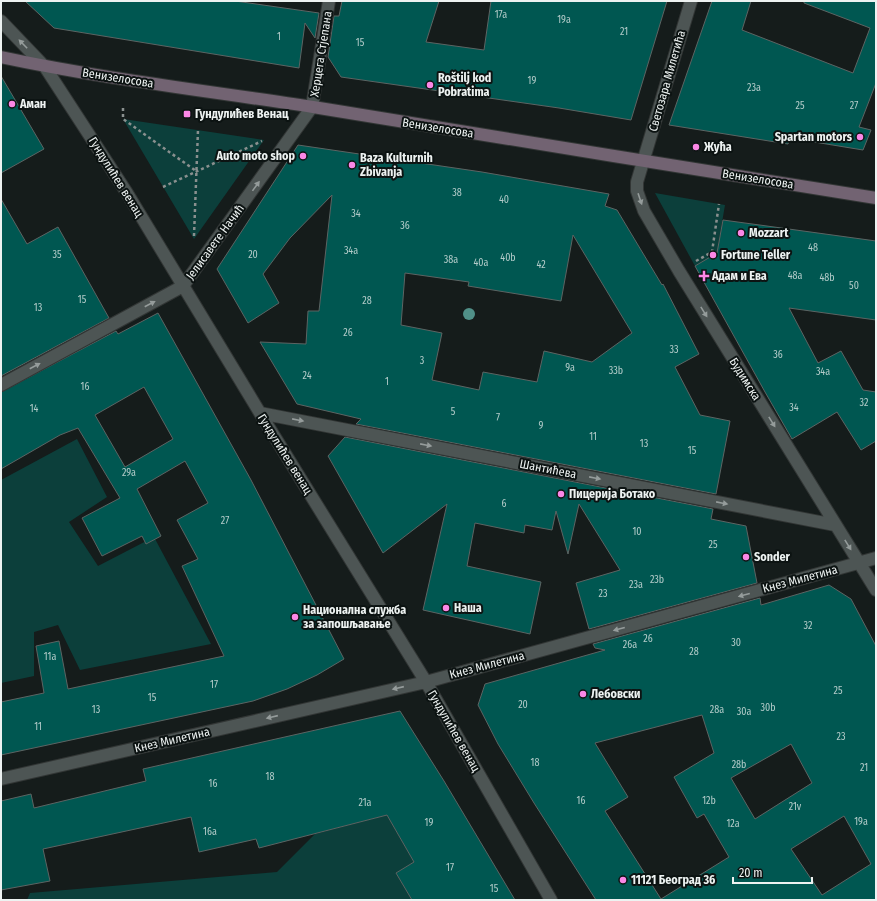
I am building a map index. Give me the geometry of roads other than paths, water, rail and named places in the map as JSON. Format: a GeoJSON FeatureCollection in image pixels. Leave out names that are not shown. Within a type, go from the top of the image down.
{"type":"FeatureCollection","features":[{"type":"Feature","properties":{"kind":"street","name":"Херцега Стјепана"},"geometry":{"type":"LineString","coordinates":[[312,107],[329,1]]}},
{"type":"Feature","properties":{"kind":"street","name":"Светозара Милетића"},"geometry":{"type":"LineString","coordinates":[[644,161],[691,1]]}},
{"type":"Feature","properties":{"kind":"street","name":"Гундулићев венац"},"geometry":{"type":"LineString","coordinates":[[1,21],[45,67],[130,200],[426,682],[551,900]]}},
{"type":"Feature","properties":{"kind":"street","name":"Венизелосова"},"geometry":{"type":"LineString","coordinates":[[1,57],[45,67],[312,107],[876,198]]}},
{"type":"Feature","properties":{"kind":"street","name":"Јелисавете Начић"},"geometry":{"type":"LineString","coordinates":[[1,385],[183,286],[312,107]]}},
{"type":"Feature","properties":{"kind":"street","name":"Будимска"},"geometry":{"type":"LineString","coordinates":[[644,161],[637,182],[637,191],[644,211],[679,271],[876,590]]}},
{"type":"Feature","properties":{"kind":"street","name":"Шантићева"},"geometry":{"type":"LineString","coordinates":[[260,413],[836,525]]}},
{"type":"Feature","properties":{"kind":"street","name":"Кнез Милетина"},"geometry":{"type":"LineString","coordinates":[[1,779],[426,682],[876,558]]}},
{"type":"Feature","properties":{"kind":"place","name":"Roštilj kod Pobratima"},"geometry":{"type":"Point","coordinates":[430,85]}},
{"type":"Feature","properties":{"kind":"place","name":"Аман"},"geometry":{"type":"Point","coordinates":[12,104]}},
{"type":"Feature","properties":{"kind":"place","name":"Гундулићев Венац"},"geometry":{"type":"Point","coordinates":[187,114]}},
{"type":"Feature","properties":{"kind":"place","name":"Spartan motors"},"geometry":{"type":"Point","coordinates":[860,137]}},
{"type":"Feature","properties":{"kind":"place","name":"Жућа"},"geometry":{"type":"Point","coordinates":[696,147]}},
{"type":"Feature","properties":{"kind":"place","name":"Auto moto shop"},"geometry":{"type":"Point","coordinates":[303,156]}},
{"type":"Feature","properties":{"kind":"place","name":"Baza Kulturnih Zbivanja"},"geometry":{"type":"Point","coordinates":[352,165]}},
{"type":"Feature","properties":{"kind":"place","name":"Mozzart"},"geometry":{"type":"Point","coordinates":[741,233]}},
{"type":"Feature","properties":{"kind":"place","name":"Fortune Teller"},"geometry":{"type":"Point","coordinates":[713,255]}},
{"type":"Feature","properties":{"kind":"place","name":"Адам и Ева"},"geometry":{"type":"Point","coordinates":[704,276]}},
{"type":"Feature","properties":{"kind":"place","name":"Пицерија Ботако"},"geometry":{"type":"Point","coordinates":[561,494]}},
{"type":"Feature","properties":{"kind":"place","name":"Sonder"},"geometry":{"type":"Point","coordinates":[746,557]}},
{"type":"Feature","properties":{"kind":"place","name":"Наша"},"geometry":{"type":"Point","coordinates":[446,608]}},
{"type":"Feature","properties":{"kind":"place","name":"Национална служба за запошљавање"},"geometry":{"type":"Point","coordinates":[295,617]}},
{"type":"Feature","properties":{"kind":"place","name":"Лебовски"},"geometry":{"type":"Point","coordinates":[583,694]}},
{"type":"Feature","properties":{"kind":"place","name":"11121 Београд 36"},"geometry":{"type":"Point","coordinates":[623,880]}}]}
